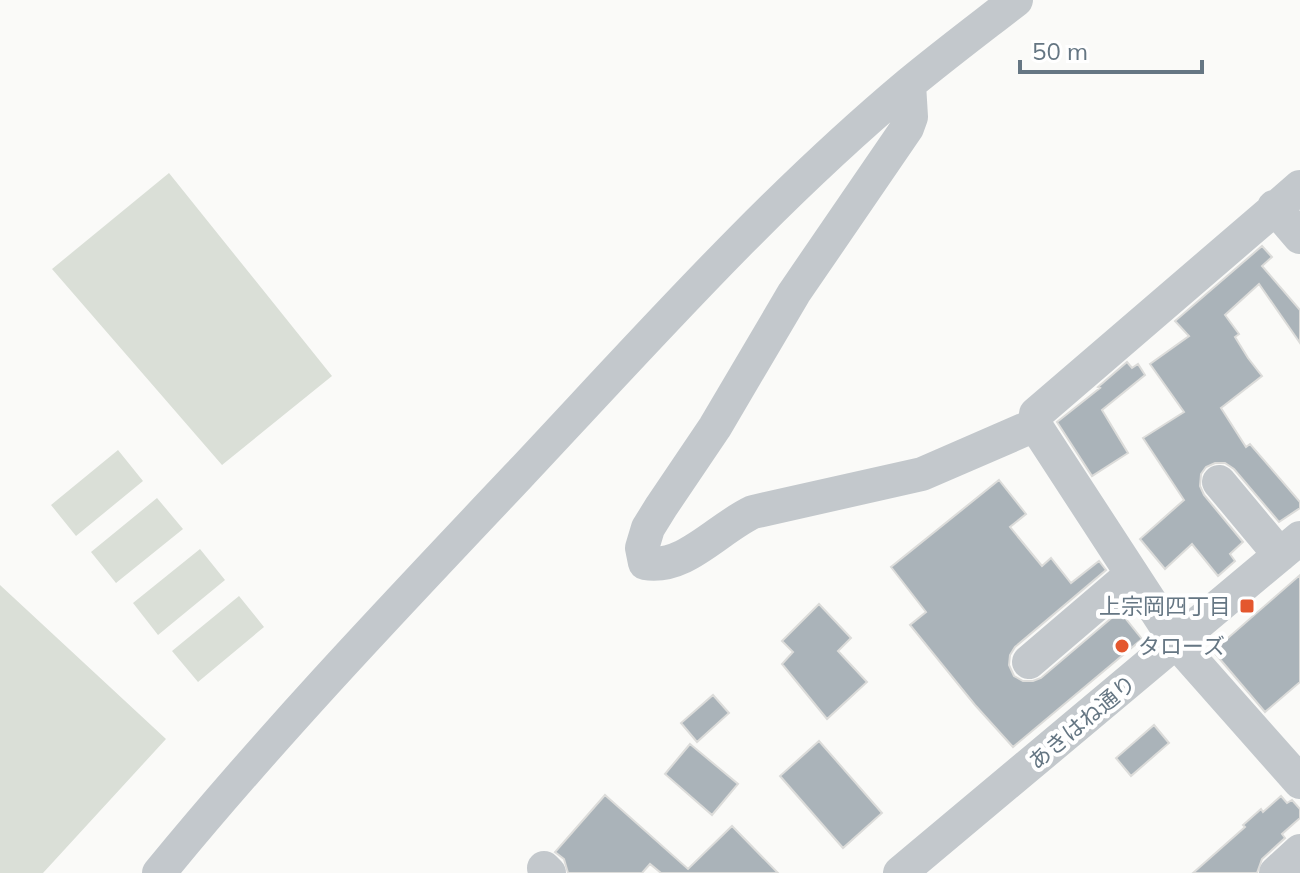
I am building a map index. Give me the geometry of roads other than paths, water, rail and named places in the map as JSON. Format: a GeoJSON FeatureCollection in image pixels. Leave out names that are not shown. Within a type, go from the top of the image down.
{"type":"FeatureCollection","features":[{"type":"Feature","properties":{"kind":"street"},"geometry":{"type":"LineString","coordinates":[[159,873],[212,807],[346,660],[691,292],[836,149],[909,84],[1016,0]]}},
{"type":"Feature","properties":{"kind":"street"},"geometry":{"type":"LineString","coordinates":[[909,84],[911,117],[907,128],[794,293],[715,427],[648,528],[642,548],[645,563],[661,566],[677,561],[729,523],[753,512],[922,474],[1035,425]]}},
{"type":"Feature","properties":{"kind":"street"},"geometry":{"type":"LineString","coordinates":[[1300,237],[1287,197],[1036,414],[1035,425],[1177,643],[1300,782]]}},
{"type":"Feature","properties":{"kind":"street"},"geometry":{"type":"LineString","coordinates":[[1219,482],[1290,547]]}},
{"type":"Feature","properties":{"kind":"street","name":"あきはね通り"},"geometry":{"type":"LineString","coordinates":[[900,873],[1290,547]]}},
{"type":"Feature","properties":{"kind":"street"},"geometry":{"type":"LineString","coordinates":[[1029,662],[1132,574]]}},
{"type":"Feature","properties":{"kind":"street"},"geometry":{"type":"LineString","coordinates":[[1276,873],[1300,851]]}},
{"type":"Feature","properties":{"kind":"place","name":"上宗岡四丁目"},"geometry":{"type":"Point","coordinates":[1247,606]}},
{"type":"Feature","properties":{"kind":"place","name":"タローズ"},"geometry":{"type":"Point","coordinates":[1122,646]}}]}
